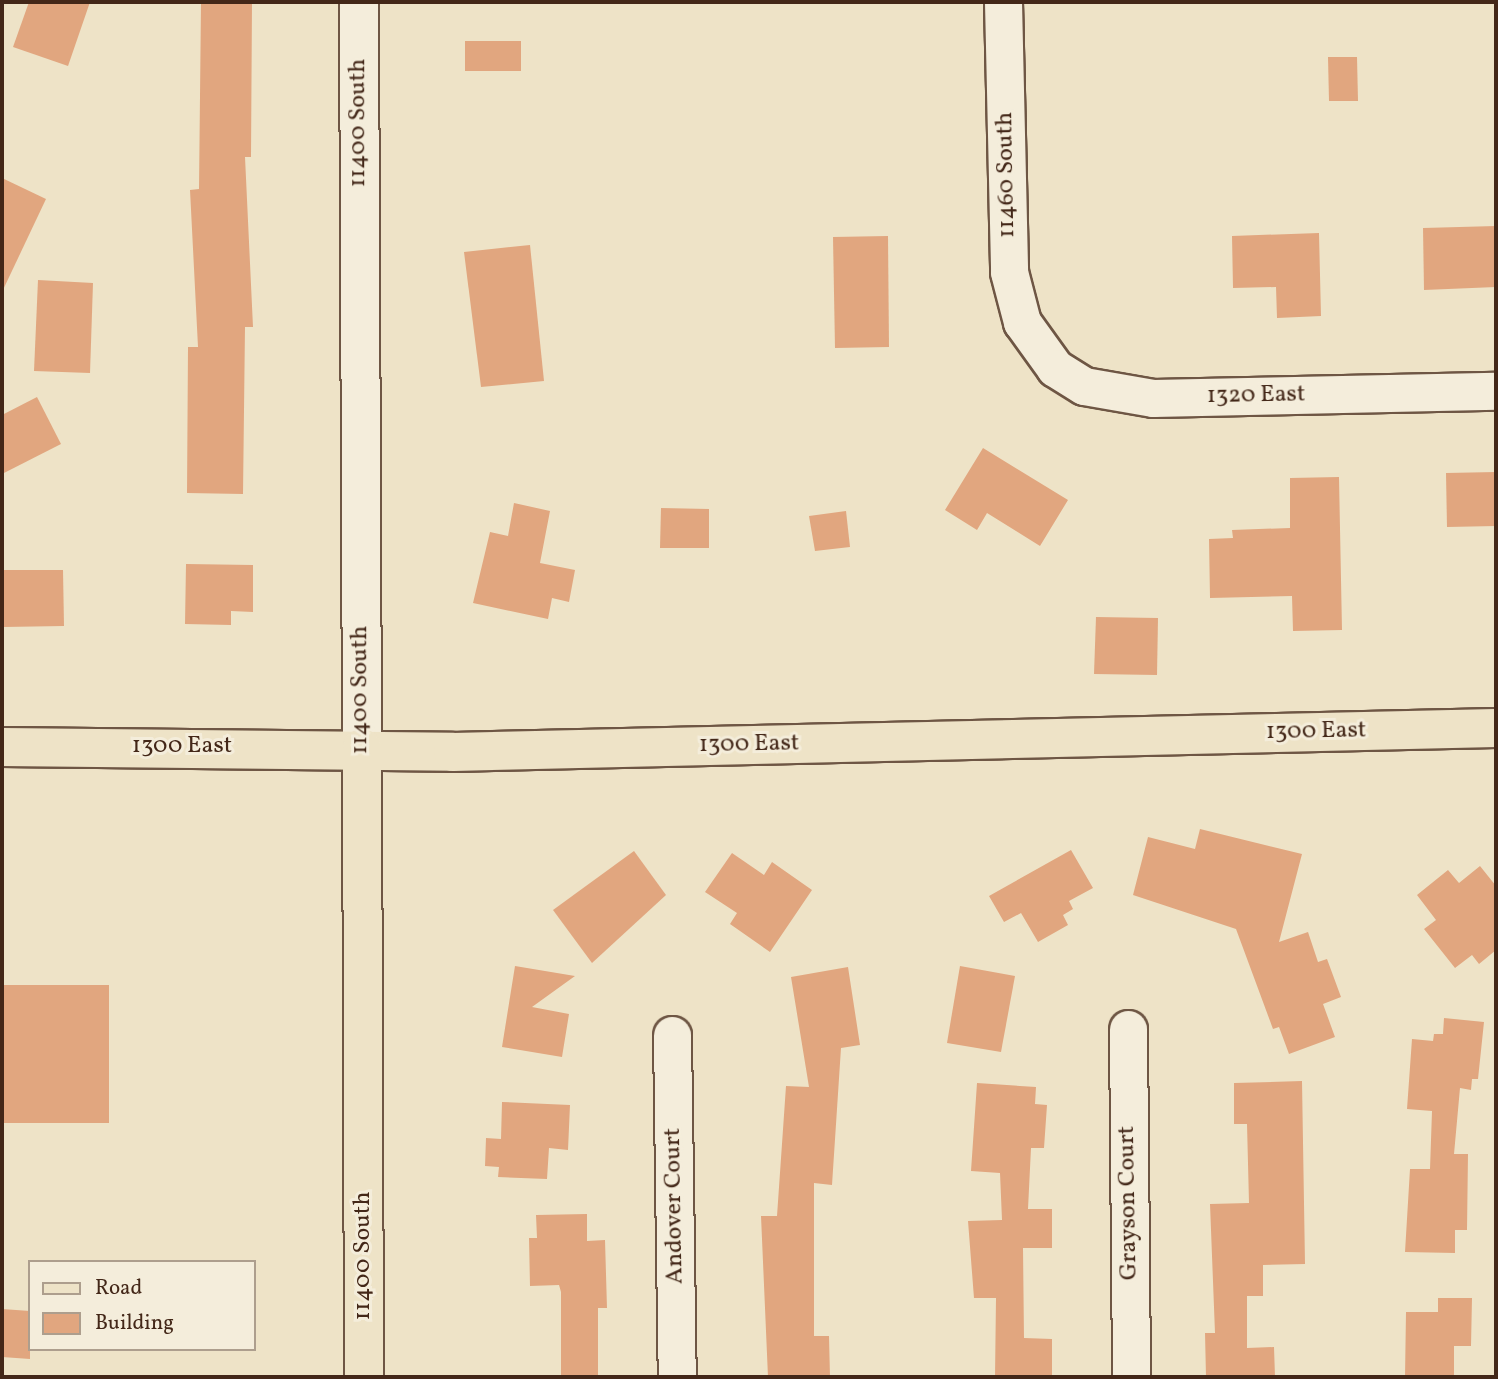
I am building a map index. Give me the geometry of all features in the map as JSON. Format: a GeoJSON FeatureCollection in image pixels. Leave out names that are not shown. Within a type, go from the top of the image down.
{"type":"FeatureCollection","features":[{"type":"Feature","properties":{"kind":"main road","name":"11400 South"},"geometry":{"type":"LineString","coordinates":[[359,2],[364,1377]]}},
{"type":"Feature","properties":{"kind":"main road","name":"1300 East"},"geometry":{"type":"LineString","coordinates":[[2,747],[362,748],[453,752],[1496,728]]}},
{"type":"Feature","properties":{"kind":"street","name":"11460 South"},"geometry":{"type":"LineString","coordinates":[[1003,2],[1009,272],[1022,322],[1035,344]]}},
{"type":"Feature","properties":{"kind":"street","name":"1320 East"},"geometry":{"type":"LineString","coordinates":[[1035,344],[1055,368],[1118,396],[1496,391]]}},
{"type":"Feature","properties":{"kind":"street","name":"Grayson Court"},"geometry":{"type":"LineString","coordinates":[[1128,1030],[1131,1377]]}},
{"type":"Feature","properties":{"kind":"street","name":"Andover Court"},"geometry":{"type":"LineString","coordinates":[[672,1035],[677,1377]]}},
{"type":"Feature","properties":{"kind":"building"},"geometry":{"type":"Polygon","coordinates":[[[29,2],[90,2],[68,66],[13,47],[29,2]]]}},
{"type":"Feature","properties":{"kind":"building"},"geometry":{"type":"Polygon","coordinates":[[[201,2],[252,2],[251,157],[245,157],[253,327],[245,327],[243,494],[187,493],[188,347],[198,347],[190,190],[199,189],[201,2]]]}},
{"type":"Feature","properties":{"kind":"building"},"geometry":{"type":"Polygon","coordinates":[[[465,41],[521,41],[521,71],[465,71],[465,41]]]}},
{"type":"Feature","properties":{"kind":"building"},"geometry":{"type":"Polygon","coordinates":[[[1328,57],[1357,57],[1358,101],[1329,101],[1328,57]]]}},
{"type":"Feature","properties":{"kind":"building"},"geometry":{"type":"Polygon","coordinates":[[[2,178],[46,199],[2,292],[2,178]]]}},
{"type":"Feature","properties":{"kind":"building"},"geometry":{"type":"Polygon","coordinates":[[[1496,226],[1496,287],[1424,290],[1423,228],[1496,226]]]}},
{"type":"Feature","properties":{"kind":"building"},"geometry":{"type":"Polygon","coordinates":[[[1319,233],[1321,316],[1277,318],[1276,287],[1233,288],[1232,236],[1319,233]]]}},
{"type":"Feature","properties":{"kind":"building"},"geometry":{"type":"Polygon","coordinates":[[[888,236],[889,347],[835,348],[833,237],[888,236]]]}},
{"type":"Feature","properties":{"kind":"building"},"geometry":{"type":"Polygon","coordinates":[[[530,245],[544,381],[481,387],[464,252],[530,245]]]}},
{"type":"Feature","properties":{"kind":"building"},"geometry":{"type":"Polygon","coordinates":[[[38,280],[93,283],[90,373],[34,371],[38,280]]]}},
{"type":"Feature","properties":{"kind":"building"},"geometry":{"type":"Polygon","coordinates":[[[37,397],[61,444],[2,474],[2,415],[37,397]]]}},
{"type":"Feature","properties":{"kind":"building"},"geometry":{"type":"Polygon","coordinates":[[[983,448],[1068,500],[1040,546],[987,513],[977,530],[945,510],[983,448]]]}},
{"type":"Feature","properties":{"kind":"building"},"geometry":{"type":"Polygon","coordinates":[[[1496,472],[1496,526],[1447,527],[1446,473],[1496,472]]]}},
{"type":"Feature","properties":{"kind":"building"},"geometry":{"type":"Polygon","coordinates":[[[1339,477],[1342,630],[1293,631],[1292,596],[1210,598],[1209,539],[1233,538],[1232,530],[1290,528],[1290,478],[1339,477]]]}},
{"type":"Feature","properties":{"kind":"building"},"geometry":{"type":"Polygon","coordinates":[[[514,503],[550,511],[540,563],[575,570],[569,602],[552,598],[548,619],[473,603],[490,532],[508,536],[514,503]]]}},
{"type":"Feature","properties":{"kind":"building"},"geometry":{"type":"Polygon","coordinates":[[[661,508],[709,509],[709,548],[660,548],[661,508]]]}},
{"type":"Feature","properties":{"kind":"building"},"geometry":{"type":"Polygon","coordinates":[[[846,511],[850,547],[815,551],[809,516],[846,511]]]}},
{"type":"Feature","properties":{"kind":"building"},"geometry":{"type":"Polygon","coordinates":[[[186,564],[253,565],[253,612],[231,611],[231,625],[185,624],[186,564]]]}},
{"type":"Feature","properties":{"kind":"building"},"geometry":{"type":"Polygon","coordinates":[[[3,570],[63,570],[64,626],[3,627],[3,570]]]}},
{"type":"Feature","properties":{"kind":"building"},"geometry":{"type":"Polygon","coordinates":[[[1096,617],[1158,618],[1157,675],[1094,674],[1096,617]]]}},
{"type":"Feature","properties":{"kind":"building"},"geometry":{"type":"Polygon","coordinates":[[[1200,829],[1302,854],[1279,942],[1308,932],[1318,962],[1327,959],[1341,997],[1323,1004],[1335,1037],[1289,1054],[1279,1027],[1273,1029],[1236,929],[1133,895],[1148,837],[1195,849],[1200,829]]]}},
{"type":"Feature","properties":{"kind":"building"},"geometry":{"type":"Polygon","coordinates":[[[1071,850],[1093,888],[1069,901],[1073,909],[1063,915],[1068,925],[1038,942],[1021,913],[1004,922],[989,896],[1071,850]]]}},
{"type":"Feature","properties":{"kind":"building"},"geometry":{"type":"Polygon","coordinates":[[[634,851],[666,895],[592,963],[553,910],[634,851]]]}},
{"type":"Feature","properties":{"kind":"building"},"geometry":{"type":"Polygon","coordinates":[[[732,853],[764,875],[772,862],[812,890],[770,952],[730,924],[737,913],[705,892],[732,853]]]}},
{"type":"Feature","properties":{"kind":"building"},"geometry":{"type":"Polygon","coordinates":[[[1480,866],[1496,886],[1496,950],[1479,964],[1472,955],[1455,968],[1424,929],[1436,920],[1417,895],[1448,870],[1459,883],[1480,866]]]}},
{"type":"Feature","properties":{"kind":"building"},"geometry":{"type":"Polygon","coordinates":[[[515,966],[575,976],[532,1007],[569,1014],[562,1057],[502,1047],[515,966]]]}},
{"type":"Feature","properties":{"kind":"building"},"geometry":{"type":"Polygon","coordinates":[[[960,966],[1015,976],[1001,1052],[947,1043],[960,966]]]}},
{"type":"Feature","properties":{"kind":"building"},"geometry":{"type":"Polygon","coordinates":[[[848,967],[860,1045],[841,1048],[832,1185],[814,1183],[814,1336],[829,1336],[830,1377],[768,1377],[761,1216],[777,1216],[786,1086],[809,1087],[791,977],[848,967]]]}},
{"type":"Feature","properties":{"kind":"building"},"geometry":{"type":"Polygon","coordinates":[[[2,985],[109,985],[109,1123],[2,1123],[2,985]]]}},
{"type":"Feature","properties":{"kind":"building"},"geometry":{"type":"Polygon","coordinates":[[[1444,1018],[1484,1022],[1478,1079],[1472,1079],[1471,1090],[1460,1088],[1454,1154],[1468,1154],[1467,1230],[1455,1230],[1455,1253],[1405,1252],[1410,1169],[1430,1169],[1432,1111],[1407,1109],[1412,1039],[1433,1041],[1434,1034],[1443,1034],[1444,1018]]]}},
{"type":"Feature","properties":{"kind":"building"},"geometry":{"type":"Polygon","coordinates":[[[1302,1081],[1305,1264],[1263,1265],[1263,1296],[1247,1296],[1247,1348],[1274,1347],[1275,1377],[1206,1377],[1205,1333],[1215,1333],[1210,1204],[1249,1203],[1247,1124],[1234,1124],[1234,1083],[1302,1081]]]}},
{"type":"Feature","properties":{"kind":"building"},"geometry":{"type":"Polygon","coordinates":[[[977,1083],[1036,1087],[1035,1104],[1047,1105],[1044,1148],[1031,1148],[1028,1209],[1052,1209],[1052,1248],[1023,1248],[1024,1338],[1052,1339],[1052,1377],[995,1377],[996,1298],[974,1298],[968,1221],[1002,1220],[1000,1173],[971,1171],[977,1083]]]}},
{"type":"Feature","properties":{"kind":"building"},"geometry":{"type":"Polygon","coordinates":[[[502,1102],[570,1105],[568,1150],[549,1148],[547,1179],[498,1177],[499,1167],[485,1166],[486,1138],[501,1139],[502,1102]]]}},
{"type":"Feature","properties":{"kind":"building"},"geometry":{"type":"Polygon","coordinates":[[[587,1214],[587,1241],[605,1240],[607,1308],[598,1308],[598,1377],[561,1377],[561,1292],[559,1285],[530,1286],[529,1238],[537,1238],[536,1215],[587,1214]]]}},
{"type":"Feature","properties":{"kind":"building"},"geometry":{"type":"Polygon","coordinates":[[[1438,1298],[1472,1298],[1471,1346],[1454,1346],[1454,1377],[1405,1377],[1406,1312],[1438,1312],[1438,1298]]]}},
{"type":"Feature","properties":{"kind":"building"},"geometry":{"type":"Polygon","coordinates":[[[2,1309],[28,1311],[30,1359],[2,1357],[2,1309]]]}}]}
